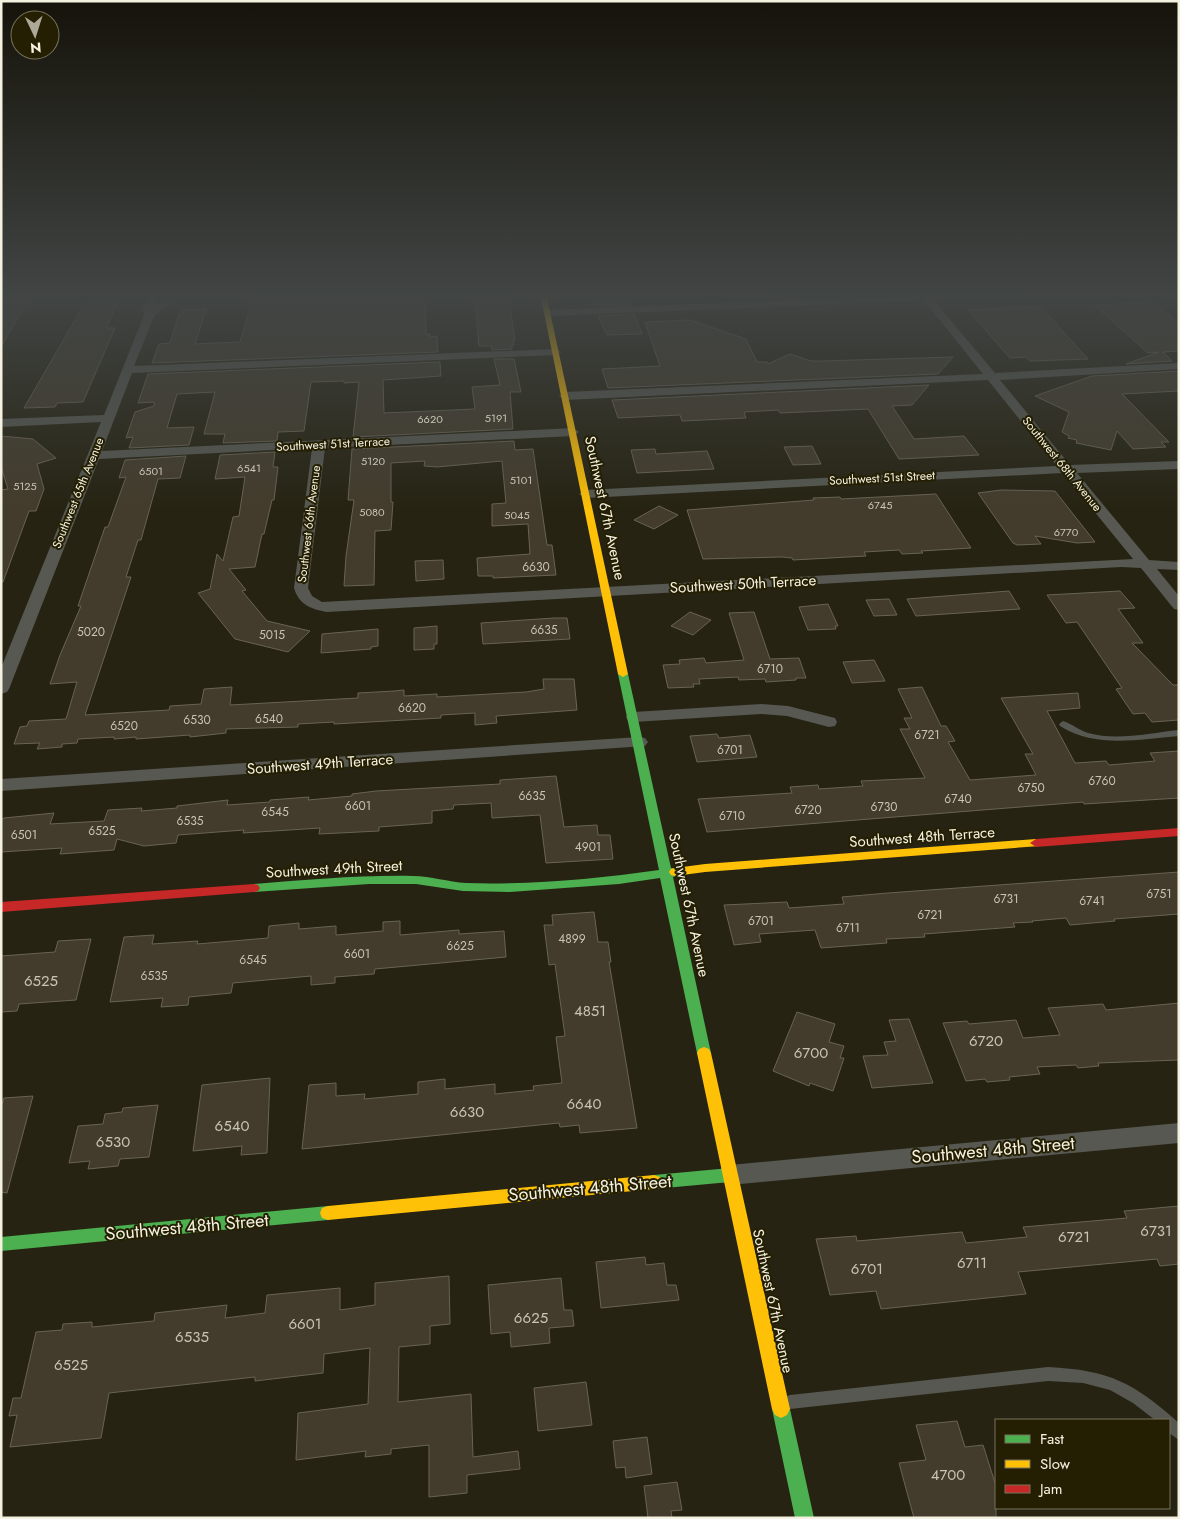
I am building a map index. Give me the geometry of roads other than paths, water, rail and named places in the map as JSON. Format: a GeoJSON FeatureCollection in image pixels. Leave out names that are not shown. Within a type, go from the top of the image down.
{"type":"FeatureCollection","features":[{"type":"Feature","properties":{"kind":"main road","name":"Southwest 67th Avenue"},"geometry":{"type":"LineString","coordinates":[[559,369],[730,1175],[805,1518]]}},
{"type":"Feature","properties":{"kind":"main road","name":"Southwest 48th Terrace"},"geometry":{"type":"LineString","coordinates":[[667,873],[705,868],[1179,832]]}},
{"type":"Feature","properties":{"kind":"main road","name":"Southwest 49th Street"},"geometry":{"type":"LineString","coordinates":[[1,907],[369,880],[416,880],[463,887],[502,888],[619,880],[667,873]]}},
{"type":"Feature","properties":{"kind":"main road","name":"Southwest 48th Street"},"geometry":{"type":"LineString","coordinates":[[1,1244],[730,1175]]}},
{"type":"Feature","properties":{"kind":"street"},"geometry":{"type":"LineString","coordinates":[[127,370],[154,369]]}},
{"type":"Feature","properties":{"kind":"street","name":"Southwest 68th Avenue"},"geometry":{"type":"LineString","coordinates":[[985,369],[1179,606]]}},
{"type":"Feature","properties":{"kind":"street"},"geometry":{"type":"LineString","coordinates":[[565,396],[1130,369]]}},
{"type":"Feature","properties":{"kind":"street","name":"Southwest 65th Avenue"},"geometry":{"type":"LineString","coordinates":[[1,688],[127,370]]}},
{"type":"Feature","properties":{"kind":"street"},"geometry":{"type":"LineString","coordinates":[[1,423],[108,418]]}},
{"type":"Feature","properties":{"kind":"street","name":"Southwest 51st Terrace"},"geometry":{"type":"LineString","coordinates":[[93,455],[573,432]]}},
{"type":"Feature","properties":{"kind":"street","name":"Southwest 66th Avenue"},"geometry":{"type":"LineString","coordinates":[[308,601],[302,595],[301,584],[319,444]]}},
{"type":"Feature","properties":{"kind":"street","name":"Southwest 51st Street"},"geometry":{"type":"LineString","coordinates":[[586,494],[1179,465]]}},
{"type":"Feature","properties":{"kind":"street","name":"Southwest 50th Terrace"},"geometry":{"type":"LineString","coordinates":[[308,601],[319,606],[338,608],[1122,563],[1179,566]]}},
{"type":"Feature","properties":{"kind":"street"},"geometry":{"type":"LineString","coordinates":[[634,717],[768,709],[788,711],[829,722]]}},
{"type":"Feature","properties":{"kind":"street","name":"Southwest 49th Terrace"},"geometry":{"type":"LineString","coordinates":[[1,785],[639,742]]}},
{"type":"Feature","properties":{"kind":"street","name":"Southwest 48th Street"},"geometry":{"type":"LineString","coordinates":[[730,1175],[1179,1133]]}},
{"type":"Feature","properties":{"kind":"lane"},"geometry":{"type":"LineString","coordinates":[[1063,724],[1078,734],[1096,738],[1179,733]]}},
{"type":"Feature","properties":{"kind":"lane"},"geometry":{"type":"LineString","coordinates":[[780,1403],[1048,1374],[1088,1376],[1113,1383],[1132,1393],[1164,1419]]}}]}
